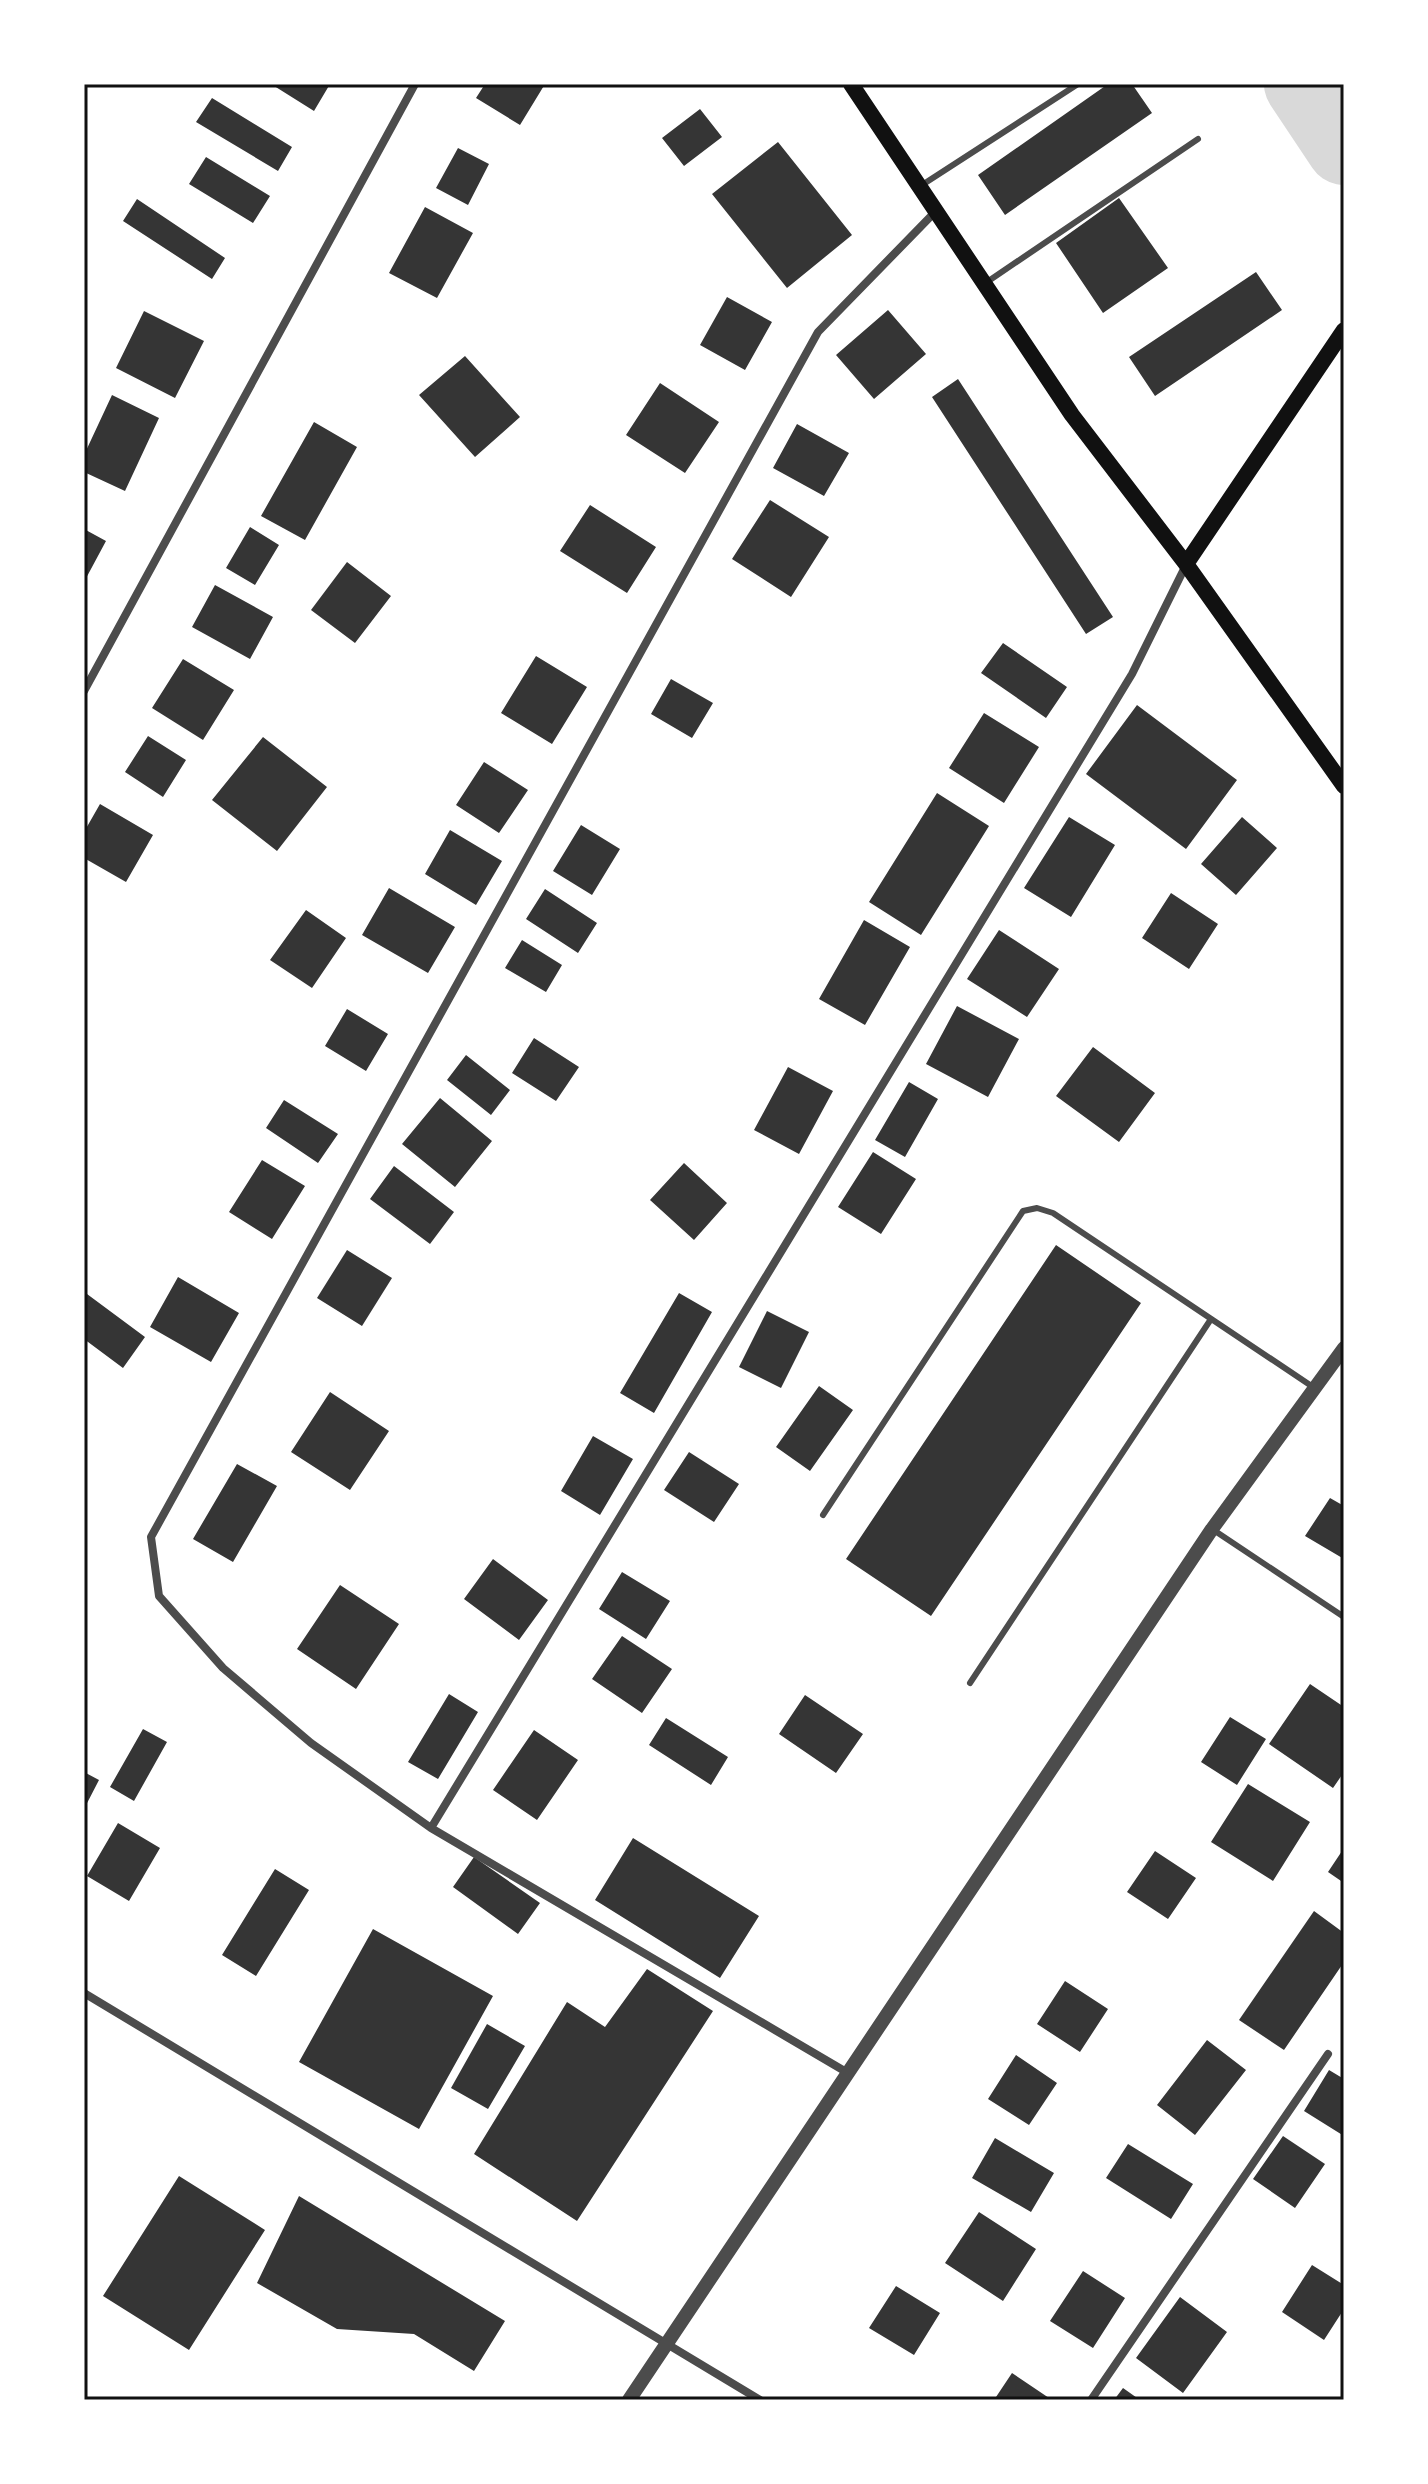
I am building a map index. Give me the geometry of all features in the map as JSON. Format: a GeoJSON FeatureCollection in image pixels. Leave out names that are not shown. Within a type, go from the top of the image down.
{"type":"FeatureCollection","features":[{"type":"Feature","properties":{"kind":"main road"},"geometry":{"type":"LineString","coordinates":[[851,84],[1072,415],[1186,564],[1344,786]]}},
{"type":"Feature","properties":{"kind":"main road"},"geometry":{"type":"LineString","coordinates":[[1186,564],[1344,330]]}},
{"type":"Feature","properties":{"kind":"street"},"geometry":{"type":"LineString","coordinates":[[84,691],[415,84]]}},
{"type":"Feature","properties":{"kind":"street"},"geometry":{"type":"LineString","coordinates":[[848,2073],[431,1828],[311,1743],[223,1668],[159,1596],[151,1537],[818,332],[935,212]]}},
{"type":"Feature","properties":{"kind":"street"},"geometry":{"type":"LineString","coordinates":[[431,1828],[1132,674],[1186,564]]}},
{"type":"Feature","properties":{"kind":"street"},"geometry":{"type":"LineString","coordinates":[[629,2400],[1212,1529],[1344,1348]]}},
{"type":"Feature","properties":{"kind":"street"},"geometry":{"type":"LineString","coordinates":[[84,1993],[665,2346],[760,2400]]}},
{"type":"Feature","properties":{"kind":"street"},"geometry":{"type":"LineString","coordinates":[[1091,2400],[1328,2054]]}},
{"type":"Feature","properties":{"kind":"lane"},"geometry":{"type":"LineString","coordinates":[[919,187],[1078,84]]}},
{"type":"Feature","properties":{"kind":"lane"},"geometry":{"type":"LineString","coordinates":[[984,284],[1198,139]]}},
{"type":"Feature","properties":{"kind":"lane"},"geometry":{"type":"LineString","coordinates":[[823,1515],[1023,1211],[1037,1208],[1053,1213],[1315,1388]]}},
{"type":"Feature","properties":{"kind":"lane"},"geometry":{"type":"LineString","coordinates":[[970,1683],[1211,1319]]}},
{"type":"Feature","properties":{"kind":"lane"},"geometry":{"type":"LineString","coordinates":[[1212,1529],[1344,1617]]}},
{"type":"Feature","properties":{"kind":"building"},"geometry":{"type":"Polygon","coordinates":[[[271,84],[330,84],[314,111],[271,84]]]}},
{"type":"Feature","properties":{"kind":"building"},"geometry":{"type":"Polygon","coordinates":[[[485,84],[545,84],[520,125],[476,98],[485,84]]]}},
{"type":"Feature","properties":{"kind":"building"},"geometry":{"type":"Polygon","coordinates":[[[1108,84],[1132,84],[1152,113],[1005,215],[978,175],[1108,84]]]}},
{"type":"Feature","properties":{"kind":"building"},"geometry":{"type":"Polygon","coordinates":[[[212,98],[292,147],[278,171],[196,122],[212,98]]]}},
{"type":"Feature","properties":{"kind":"building"},"geometry":{"type":"Polygon","coordinates":[[[700,109],[722,137],[684,166],[662,138],[700,109]]]}},
{"type":"Feature","properties":{"kind":"building"},"geometry":{"type":"Polygon","coordinates":[[[778,142],[852,235],[787,288],[712,194],[778,142]]]}},
{"type":"Feature","properties":{"kind":"building"},"geometry":{"type":"Polygon","coordinates":[[[458,148],[489,164],[468,205],[436,188],[458,148]]]}},
{"type":"Feature","properties":{"kind":"building"},"geometry":{"type":"Polygon","coordinates":[[[206,157],[270,196],[253,223],[189,184],[206,157]]]}},
{"type":"Feature","properties":{"kind":"building"},"geometry":{"type":"Polygon","coordinates":[[[1119,198],[1168,268],[1103,313],[1056,243],[1119,198]]]}},
{"type":"Feature","properties":{"kind":"building"},"geometry":{"type":"Polygon","coordinates":[[[137,199],[225,258],[212,279],[123,221],[137,199]]]}},
{"type":"Feature","properties":{"kind":"building"},"geometry":{"type":"Polygon","coordinates":[[[425,207],[473,233],[437,298],[389,273],[425,207]]]}},
{"type":"Feature","properties":{"kind":"building"},"geometry":{"type":"Polygon","coordinates":[[[1256,272],[1282,310],[1155,396],[1129,357],[1256,272]]]}},
{"type":"Feature","properties":{"kind":"building"},"geometry":{"type":"Polygon","coordinates":[[[727,297],[772,322],[745,370],[700,345],[727,297]]]}},
{"type":"Feature","properties":{"kind":"building"},"geometry":{"type":"Polygon","coordinates":[[[888,310],[926,354],[874,399],[836,355],[888,310]]]}},
{"type":"Feature","properties":{"kind":"building"},"geometry":{"type":"Polygon","coordinates":[[[144,311],[204,341],[175,398],[116,368],[144,311]]]}},
{"type":"Feature","properties":{"kind":"building"},"geometry":{"type":"Polygon","coordinates":[[[465,356],[520,417],[475,457],[419,395],[465,356]]]}},
{"type":"Feature","properties":{"kind":"building"},"geometry":{"type":"Polygon","coordinates":[[[958,379],[1113,617],[1086,634],[932,397],[958,379]]]}},
{"type":"Feature","properties":{"kind":"building"},"geometry":{"type":"Polygon","coordinates":[[[660,383],[719,422],[685,473],[626,435],[660,383]]]}},
{"type":"Feature","properties":{"kind":"building"},"geometry":{"type":"Polygon","coordinates":[[[112,395],[159,418],[125,491],[84,472],[84,455],[112,395]]]}},
{"type":"Feature","properties":{"kind":"building"},"geometry":{"type":"Polygon","coordinates":[[[314,422],[357,447],[305,540],[261,516],[314,422]]]}},
{"type":"Feature","properties":{"kind":"building"},"geometry":{"type":"Polygon","coordinates":[[[797,424],[849,453],[824,496],[773,468],[797,424]]]}},
{"type":"Feature","properties":{"kind":"building"},"geometry":{"type":"Polygon","coordinates":[[[770,500],[829,537],[791,597],[732,559],[770,500]]]}},
{"type":"Feature","properties":{"kind":"building"},"geometry":{"type":"Polygon","coordinates":[[[590,505],[656,547],[627,593],[560,551],[590,505]]]}},
{"type":"Feature","properties":{"kind":"building"},"geometry":{"type":"Polygon","coordinates":[[[250,527],[279,545],[255,585],[226,568],[250,527]]]}},
{"type":"Feature","properties":{"kind":"building"},"geometry":{"type":"Polygon","coordinates":[[[84,529],[106,541],[84,582],[84,529]]]}},
{"type":"Feature","properties":{"kind":"building"},"geometry":{"type":"Polygon","coordinates":[[[347,562],[391,596],[355,643],[311,610],[347,562]]]}},
{"type":"Feature","properties":{"kind":"building"},"geometry":{"type":"Polygon","coordinates":[[[215,585],[273,617],[250,659],[192,627],[215,585]]]}},
{"type":"Feature","properties":{"kind":"building"},"geometry":{"type":"Polygon","coordinates":[[[1003,643],[1067,687],[1046,718],[981,673],[1003,643]]]}},
{"type":"Feature","properties":{"kind":"building"},"geometry":{"type":"Polygon","coordinates":[[[536,656],[587,687],[552,744],[501,713],[536,656]]]}},
{"type":"Feature","properties":{"kind":"building"},"geometry":{"type":"Polygon","coordinates":[[[183,659],[234,690],[203,740],[152,708],[183,659]]]}},
{"type":"Feature","properties":{"kind":"building"},"geometry":{"type":"Polygon","coordinates":[[[671,679],[713,703],[692,738],[651,714],[671,679]]]}},
{"type":"Feature","properties":{"kind":"building"},"geometry":{"type":"Polygon","coordinates":[[[1137,705],[1237,780],[1186,849],[1086,774],[1137,705]]]}},
{"type":"Feature","properties":{"kind":"building"},"geometry":{"type":"Polygon","coordinates":[[[984,713],[1039,747],[1004,803],[949,768],[984,713]]]}},
{"type":"Feature","properties":{"kind":"building"},"geometry":{"type":"Polygon","coordinates":[[[148,736],[186,760],[163,797],[125,772],[148,736]]]}},
{"type":"Feature","properties":{"kind":"building"},"geometry":{"type":"Polygon","coordinates":[[[263,737],[327,787],[277,851],[212,800],[263,737]]]}},
{"type":"Feature","properties":{"kind":"building"},"geometry":{"type":"Polygon","coordinates":[[[484,762],[528,790],[499,833],[456,805],[484,762]]]}},
{"type":"Feature","properties":{"kind":"building"},"geometry":{"type":"Polygon","coordinates":[[[937,793],[989,826],[921,935],[869,902],[937,793]]]}},
{"type":"Feature","properties":{"kind":"building"},"geometry":{"type":"Polygon","coordinates":[[[100,804],[153,835],[126,882],[84,858],[84,832],[100,804]]]}},
{"type":"Feature","properties":{"kind":"building"},"geometry":{"type":"Polygon","coordinates":[[[1069,817],[1115,845],[1071,917],[1024,888],[1069,817]]]}},
{"type":"Feature","properties":{"kind":"building"},"geometry":{"type":"Polygon","coordinates":[[[1242,817],[1277,848],[1236,895],[1201,864],[1242,817]]]}},
{"type":"Feature","properties":{"kind":"building"},"geometry":{"type":"Polygon","coordinates":[[[581,825],[620,849],[592,895],[553,871],[581,825]]]}},
{"type":"Feature","properties":{"kind":"building"},"geometry":{"type":"Polygon","coordinates":[[[450,830],[502,861],[476,905],[425,874],[450,830]]]}},
{"type":"Feature","properties":{"kind":"building"},"geometry":{"type":"Polygon","coordinates":[[[389,888],[455,927],[428,973],[362,935],[389,888]]]}},
{"type":"Feature","properties":{"kind":"building"},"geometry":{"type":"Polygon","coordinates":[[[545,889],[597,923],[578,953],[526,919],[545,889]]]}},
{"type":"Feature","properties":{"kind":"building"},"geometry":{"type":"Polygon","coordinates":[[[1171,893],[1218,924],[1189,969],[1142,938],[1171,893]]]}},
{"type":"Feature","properties":{"kind":"building"},"geometry":{"type":"Polygon","coordinates":[[[306,910],[346,938],[312,988],[270,960],[306,910]]]}},
{"type":"Feature","properties":{"kind":"building"},"geometry":{"type":"Polygon","coordinates":[[[864,920],[910,947],[865,1025],[819,999],[864,920]]]}},
{"type":"Feature","properties":{"kind":"building"},"geometry":{"type":"Polygon","coordinates":[[[999,930],[1059,969],[1027,1017],[967,979],[999,930]]]}},
{"type":"Feature","properties":{"kind":"building"},"geometry":{"type":"Polygon","coordinates":[[[522,940],[562,965],[546,992],[505,968],[522,940]]]}},
{"type":"Feature","properties":{"kind":"building"},"geometry":{"type":"Polygon","coordinates":[[[957,1006],[1019,1039],[988,1097],[926,1064],[957,1006]]]}},
{"type":"Feature","properties":{"kind":"building"},"geometry":{"type":"Polygon","coordinates":[[[347,1009],[388,1034],[366,1071],[325,1046],[347,1009]]]}},
{"type":"Feature","properties":{"kind":"building"},"geometry":{"type":"Polygon","coordinates":[[[534,1038],[579,1067],[556,1101],[512,1073],[534,1038]]]}},
{"type":"Feature","properties":{"kind":"building"},"geometry":{"type":"Polygon","coordinates":[[[1093,1047],[1155,1093],[1119,1142],[1056,1096],[1093,1047]]]}},
{"type":"Feature","properties":{"kind":"building"},"geometry":{"type":"Polygon","coordinates":[[[466,1055],[510,1090],[491,1115],[447,1080],[466,1055]]]}},
{"type":"Feature","properties":{"kind":"building"},"geometry":{"type":"Polygon","coordinates":[[[788,1067],[833,1091],[799,1154],[754,1130],[788,1067]]]}},
{"type":"Feature","properties":{"kind":"building"},"geometry":{"type":"Polygon","coordinates":[[[909,1082],[938,1099],[905,1157],[875,1140],[909,1082]]]}},
{"type":"Feature","properties":{"kind":"building"},"geometry":{"type":"Polygon","coordinates":[[[440,1098],[492,1141],[455,1187],[402,1144],[440,1098]]]}},
{"type":"Feature","properties":{"kind":"building"},"geometry":{"type":"Polygon","coordinates":[[[284,1100],[338,1134],[318,1163],[266,1128],[284,1100]]]}},
{"type":"Feature","properties":{"kind":"building"},"geometry":{"type":"Polygon","coordinates":[[[873,1152],[916,1179],[881,1234],[838,1207],[873,1152]]]}},
{"type":"Feature","properties":{"kind":"building"},"geometry":{"type":"Polygon","coordinates":[[[262,1160],[305,1186],[272,1239],[229,1212],[262,1160]]]}},
{"type":"Feature","properties":{"kind":"building"},"geometry":{"type":"Polygon","coordinates":[[[684,1163],[727,1203],[694,1240],[650,1200],[684,1163]]]}},
{"type":"Feature","properties":{"kind":"building"},"geometry":{"type":"Polygon","coordinates":[[[394,1166],[454,1212],[430,1244],[370,1199],[394,1166]]]}},
{"type":"Feature","properties":{"kind":"building"},"geometry":{"type":"Polygon","coordinates":[[[1056,1245],[1141,1303],[931,1616],[846,1559],[1056,1245]]]}},
{"type":"Feature","properties":{"kind":"building"},"geometry":{"type":"Polygon","coordinates":[[[347,1250],[392,1278],[362,1326],[317,1298],[347,1250]]]}},
{"type":"Feature","properties":{"kind":"building"},"geometry":{"type":"Polygon","coordinates":[[[178,1277],[239,1313],[211,1362],[150,1327],[178,1277]]]}},
{"type":"Feature","properties":{"kind":"building"},"geometry":{"type":"Polygon","coordinates":[[[679,1293],[712,1312],[654,1413],[620,1393],[679,1293]]]}},
{"type":"Feature","properties":{"kind":"building"},"geometry":{"type":"Polygon","coordinates":[[[87,1294],[145,1337],[123,1368],[84,1339],[87,1294]]]}},
{"type":"Feature","properties":{"kind":"building"},"geometry":{"type":"Polygon","coordinates":[[[767,1311],[809,1332],[781,1388],[739,1367],[767,1311]]]}},
{"type":"Feature","properties":{"kind":"building"},"geometry":{"type":"Polygon","coordinates":[[[819,1386],[853,1410],[810,1471],[776,1447],[819,1386]]]}},
{"type":"Feature","properties":{"kind":"building"},"geometry":{"type":"Polygon","coordinates":[[[330,1392],[389,1431],[350,1490],[291,1452],[330,1392]]]}},
{"type":"Feature","properties":{"kind":"building"},"geometry":{"type":"Polygon","coordinates":[[[593,1436],[633,1459],[600,1515],[561,1491],[593,1436]]]}},
{"type":"Feature","properties":{"kind":"building"},"geometry":{"type":"Polygon","coordinates":[[[689,1452],[739,1484],[714,1522],[664,1490],[689,1452]]]}},
{"type":"Feature","properties":{"kind":"building"},"geometry":{"type":"Polygon","coordinates":[[[237,1464],[277,1486],[233,1562],[193,1539],[237,1464]]]}},
{"type":"Feature","properties":{"kind":"building"},"geometry":{"type":"Polygon","coordinates":[[[1330,1498],[1344,1506],[1344,1559],[1305,1536],[1330,1498]]]}},
{"type":"Feature","properties":{"kind":"building"},"geometry":{"type":"Polygon","coordinates":[[[493,1559],[548,1600],[519,1640],[464,1599],[493,1559]]]}},
{"type":"Feature","properties":{"kind":"building"},"geometry":{"type":"Polygon","coordinates":[[[622,1572],[670,1601],[646,1639],[599,1609],[622,1572]]]}},
{"type":"Feature","properties":{"kind":"building"},"geometry":{"type":"Polygon","coordinates":[[[340,1585],[399,1624],[356,1689],[297,1649],[340,1585]]]}},
{"type":"Feature","properties":{"kind":"building"},"geometry":{"type":"Polygon","coordinates":[[[622,1636],[672,1669],[642,1713],[592,1679],[622,1636]]]}},
{"type":"Feature","properties":{"kind":"building"},"geometry":{"type":"Polygon","coordinates":[[[1310,1684],[1344,1707],[1344,1772],[1333,1788],[1269,1744],[1310,1684]]]}},
{"type":"Feature","properties":{"kind":"building"},"geometry":{"type":"Polygon","coordinates":[[[449,1694],[478,1712],[438,1779],[408,1762],[449,1694]]]}},
{"type":"Feature","properties":{"kind":"building"},"geometry":{"type":"Polygon","coordinates":[[[805,1695],[863,1734],[836,1773],[779,1734],[805,1695]]]}},
{"type":"Feature","properties":{"kind":"building"},"geometry":{"type":"Polygon","coordinates":[[[1230,1717],[1266,1739],[1237,1785],[1201,1762],[1230,1717]]]}},
{"type":"Feature","properties":{"kind":"building"},"geometry":{"type":"Polygon","coordinates":[[[666,1718],[728,1757],[711,1785],[649,1745],[666,1718]]]}},
{"type":"Feature","properties":{"kind":"building"},"geometry":{"type":"Polygon","coordinates":[[[143,1729],[167,1742],[134,1801],[110,1787],[143,1729]]]}},
{"type":"Feature","properties":{"kind":"building"},"geometry":{"type":"Polygon","coordinates":[[[534,1730],[578,1760],[537,1820],[493,1790],[534,1730]]]}},
{"type":"Feature","properties":{"kind":"building"},"geometry":{"type":"Polygon","coordinates":[[[84,1772],[99,1780],[84,1809],[84,1772]]]}},
{"type":"Feature","properties":{"kind":"building"},"geometry":{"type":"Polygon","coordinates":[[[1248,1784],[1310,1822],[1273,1881],[1211,1842],[1248,1784]]]}},
{"type":"Feature","properties":{"kind":"building"},"geometry":{"type":"Polygon","coordinates":[[[118,1823],[160,1848],[129,1901],[87,1876],[118,1823]]]}},
{"type":"Feature","properties":{"kind":"building"},"geometry":{"type":"Polygon","coordinates":[[[633,1838],[759,1916],[720,1978],[595,1900],[633,1838]]]}},
{"type":"Feature","properties":{"kind":"building"},"geometry":{"type":"Polygon","coordinates":[[[1344,1848],[1344,1883],[1328,1872],[1344,1848]]]}},
{"type":"Feature","properties":{"kind":"building"},"geometry":{"type":"Polygon","coordinates":[[[1155,1851],[1196,1878],[1168,1919],[1127,1892],[1155,1851]]]}},
{"type":"Feature","properties":{"kind":"building"},"geometry":{"type":"Polygon","coordinates":[[[474,1857],[540,1903],[518,1934],[453,1887],[474,1857]]]}},
{"type":"Feature","properties":{"kind":"building"},"geometry":{"type":"Polygon","coordinates":[[[275,1869],[309,1890],[256,1976],[222,1955],[275,1869]]]}},
{"type":"Feature","properties":{"kind":"building"},"geometry":{"type":"Polygon","coordinates":[[[1314,1911],[1344,1933],[1344,1962],[1284,2050],[1239,2020],[1314,1911]]]}},
{"type":"Feature","properties":{"kind":"building"},"geometry":{"type":"Polygon","coordinates":[[[373,1929],[493,1996],[419,2129],[299,2062],[373,1929]]]}},
{"type":"Feature","properties":{"kind":"building"},"geometry":{"type":"Polygon","coordinates":[[[647,1969],[713,2011],[577,2221],[474,2154],[567,2002],[605,2027],[647,1969]]]}},
{"type":"Feature","properties":{"kind":"building"},"geometry":{"type":"Polygon","coordinates":[[[1065,1981],[1108,2009],[1080,2052],[1037,2024],[1065,1981]]]}},
{"type":"Feature","properties":{"kind":"building"},"geometry":{"type":"Polygon","coordinates":[[[487,2024],[525,2046],[488,2109],[451,2088],[487,2024]]]}},
{"type":"Feature","properties":{"kind":"building"},"geometry":{"type":"Polygon","coordinates":[[[1207,2040],[1246,2070],[1195,2135],[1157,2105],[1207,2040]]]}},
{"type":"Feature","properties":{"kind":"building"},"geometry":{"type":"Polygon","coordinates":[[[1016,2055],[1057,2083],[1029,2125],[988,2099],[1016,2055]]]}},
{"type":"Feature","properties":{"kind":"building"},"geometry":{"type":"Polygon","coordinates":[[[1329,2070],[1344,2079],[1344,2136],[1304,2111],[1329,2070]]]}},
{"type":"Feature","properties":{"kind":"building"},"geometry":{"type":"Polygon","coordinates":[[[1283,2136],[1325,2164],[1295,2208],[1253,2179],[1283,2136]]]}},
{"type":"Feature","properties":{"kind":"building"},"geometry":{"type":"Polygon","coordinates":[[[995,2138],[1054,2173],[1031,2212],[972,2178],[995,2138]]]}},
{"type":"Feature","properties":{"kind":"building"},"geometry":{"type":"Polygon","coordinates":[[[1128,2144],[1193,2184],[1171,2219],[1106,2178],[1128,2144]]]}},
{"type":"Feature","properties":{"kind":"building"},"geometry":{"type":"Polygon","coordinates":[[[179,2176],[265,2230],[189,2350],[103,2296],[179,2176]]]}},
{"type":"Feature","properties":{"kind":"building"},"geometry":{"type":"Polygon","coordinates":[[[299,2196],[505,2321],[474,2371],[414,2334],[337,2329],[257,2283],[299,2196]]]}},
{"type":"Feature","properties":{"kind":"building"},"geometry":{"type":"Polygon","coordinates":[[[979,2212],[1036,2249],[1003,2301],[945,2263],[979,2212]]]}},
{"type":"Feature","properties":{"kind":"building"},"geometry":{"type":"Polygon","coordinates":[[[1312,2265],[1344,2285],[1344,2309],[1324,2340],[1282,2312],[1312,2265]]]}},
{"type":"Feature","properties":{"kind":"building"},"geometry":{"type":"Polygon","coordinates":[[[1083,2271],[1125,2298],[1093,2348],[1050,2321],[1083,2271]]]}},
{"type":"Feature","properties":{"kind":"building"},"geometry":{"type":"Polygon","coordinates":[[[896,2286],[940,2313],[914,2355],[869,2328],[896,2286]]]}},
{"type":"Feature","properties":{"kind":"building"},"geometry":{"type":"Polygon","coordinates":[[[1180,2297],[1227,2332],[1183,2393],[1136,2358],[1180,2297]]]}},
{"type":"Feature","properties":{"kind":"building"},"geometry":{"type":"Polygon","coordinates":[[[1012,2373],[1052,2400],[994,2400],[1012,2373]]]}},
{"type":"Feature","properties":{"kind":"building"},"geometry":{"type":"Polygon","coordinates":[[[1123,2388],[1140,2400],[1114,2400],[1123,2388]]]}},
{"type":"Feature","properties":{"kind":"waterway"},"geometry":{"type":"LineString","coordinates":[[1302,84],[1344,147]]}}]}
